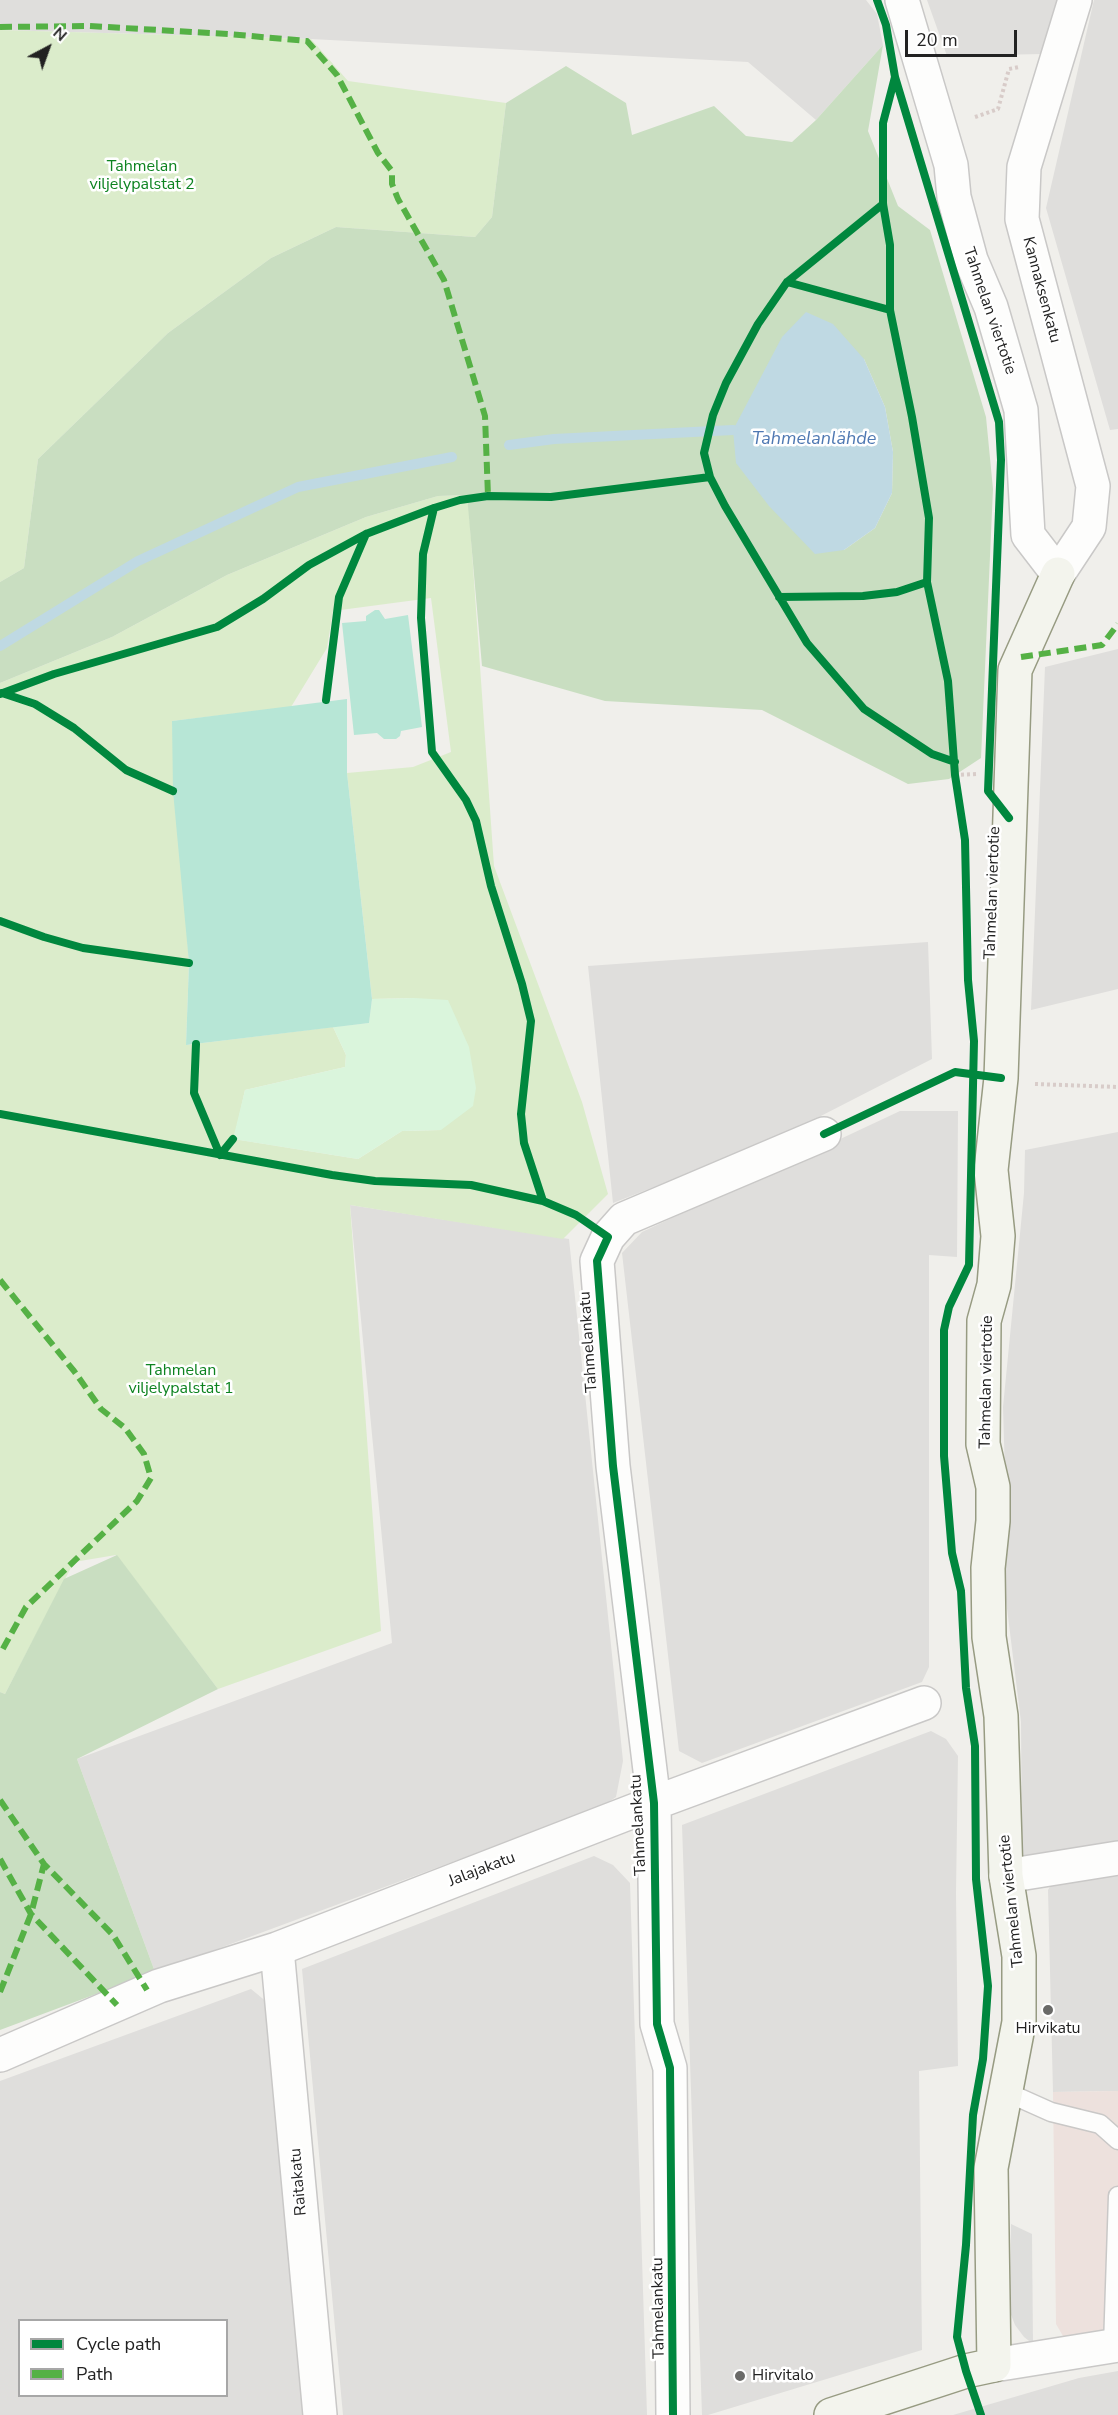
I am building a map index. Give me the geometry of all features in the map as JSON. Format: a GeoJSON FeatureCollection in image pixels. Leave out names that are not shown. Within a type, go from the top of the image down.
{"type":"FeatureCollection","features":[{"type":"Feature","properties":{"kind":"street","name":"Tahmelan viertotie"},"geometry":{"type":"LineString","coordinates":[[903,0],[951,165],[954,197],[971,260],[991,307],[1021,410],[1028,535],[1058,574],[1015,670],[1001,1078],[991,1170],[998,1236],[994,1285],[984,1321],[983,1444],[993,1487],[993,1521],[987,1568],[989,1636],[1001,1716],[1006,1876],[1019,1956],[1019,2022],[991,2168],[994,2365]]}},
{"type":"Feature","properties":{"kind":"street","name":"Kannaksenkatu"},"geometry":{"type":"LineString","coordinates":[[1058,574],[1089,527],[1093,486],[1022,219],[1024,167],[1076,0]]}},
{"type":"Feature","properties":{"kind":"street","name":"Tahmelankatu"},"geometry":{"type":"LineString","coordinates":[[673,2415],[670,2068],[657,2024],[654,1803],[613,1466],[597,1261],[608,1237],[624,1219],[824,1134]]}},
{"type":"Feature","properties":{"kind":"street","name":"Jalajakatu"},"geometry":{"type":"LineString","coordinates":[[0,2055],[153,1988],[277,1948],[654,1803],[924,1703]]}},
{"type":"Feature","properties":{"kind":"street"},"geometry":{"type":"LineString","coordinates":[[1006,1876],[1118,1858]]}},
{"type":"Feature","properties":{"kind":"street","name":"Raitakatu"},"geometry":{"type":"LineString","coordinates":[[277,1948],[320,2415]]}},
{"type":"Feature","properties":{"kind":"street"},"geometry":{"type":"LineString","coordinates":[[831,2415],[966,2371],[1116,2346]]}},
{"type":"Feature","properties":{"kind":"lane"},"geometry":{"type":"LineString","coordinates":[[1004,2091],[1051,2112],[1100,2124],[1118,2140]]}},
{"type":"Feature","properties":{"kind":"lane"},"geometry":{"type":"LineString","coordinates":[[1116,2346],[1118,2196]]}},
{"type":"Feature","properties":{"kind":"path"},"geometry":{"type":"LineString","coordinates":[[940,130],[998,109],[1009,69],[1057,59]]}},
{"type":"Feature","properties":{"kind":"path"},"geometry":{"type":"LineString","coordinates":[[957,786],[955,772],[966,774]]}},
{"type":"Feature","properties":{"kind":"path"},"geometry":{"type":"LineString","coordinates":[[1041,1085],[1118,1087]]}},
{"type":"Feature","properties":{"kind":"shaded area"},"geometry":{"type":"Polygon","coordinates":[[[0,0],[866,0],[877,14],[883,45],[816,120],[748,62],[311,39],[0,30],[0,0]]]}},
{"type":"Feature","properties":{"kind":"shaded area"},"geometry":{"type":"Polygon","coordinates":[[[927,0],[1060,0],[1042,54],[947,56],[927,0]]]}},
{"type":"Feature","properties":{"kind":"shaded area"},"geometry":{"type":"Polygon","coordinates":[[[1094,0],[1118,0],[1118,429],[1110,430],[1046,208],[1094,0]]]}},
{"type":"Feature","properties":{"kind":"shaded area"},"geometry":{"type":"Polygon","coordinates":[[[1118,649],[1118,989],[1031,1010],[1045,667],[1118,649]]]}},
{"type":"Feature","properties":{"kind":"shaded area"},"geometry":{"type":"Polygon","coordinates":[[[928,942],[932,1059],[774,1140],[613,1203],[588,966],[928,942]]]}},
{"type":"Feature","properties":{"kind":"shaded area"},"geometry":{"type":"Polygon","coordinates":[[[900,1111],[958,1111],[957,1257],[929,1255],[929,1667],[922,1682],[702,1763],[679,1751],[622,1253],[642,1232],[900,1111]]]}},
{"type":"Feature","properties":{"kind":"shaded area"},"geometry":{"type":"Polygon","coordinates":[[[1118,1132],[1118,1847],[1022,1859],[1021,1722],[1005,1592],[1006,1508],[1003,1407],[1024,1193],[1025,1150],[1118,1132]]]}},
{"type":"Feature","properties":{"kind":"shaded area"},"geometry":{"type":"Polygon","coordinates":[[[350,1205],[569,1239],[623,1761],[616,1797],[601,1807],[155,1972],[77,1759],[392,1643],[350,1205]]]}},
{"type":"Feature","properties":{"kind":"shaded area"},"geometry":{"type":"Polygon","coordinates":[[[931,1731],[946,1739],[958,1756],[956,1893],[958,2066],[919,2071],[922,2350],[702,2415],[682,1825],[931,1731]]]}},
{"type":"Feature","properties":{"kind":"shaded area"},"geometry":{"type":"Polygon","coordinates":[[[594,1856],[613,1865],[630,1883],[647,2415],[343,2415],[302,1969],[594,1856]]]}},
{"type":"Feature","properties":{"kind":"shaded area"},"geometry":{"type":"Polygon","coordinates":[[[1118,1866],[1118,2091],[1053,2092],[1048,1890],[1052,1883],[1118,1866]]]}},
{"type":"Feature","properties":{"kind":"shaded area"},"geometry":{"type":"Polygon","coordinates":[[[251,1989],[268,2003],[306,2415],[0,2415],[0,2081],[251,1989]]]}},
{"type":"Feature","properties":{"kind":"shaded area"},"geometry":{"type":"Polygon","coordinates":[[[1118,2091],[1118,2330],[1072,2340],[1063,2336],[1056,2324],[1053,2092],[1118,2091]]]}},
{"type":"Feature","properties":{"kind":"shaded area"},"geometry":{"type":"Polygon","coordinates":[[[1011,2224],[1032,2234],[1033,2344],[1015,2325],[1010,2312],[1011,2224]]]}},
{"type":"Feature","properties":{"kind":"shaded area"},"geometry":{"type":"Polygon","coordinates":[[[1118,2371],[1118,2415],[953,2415],[1079,2378],[1118,2371]]]}},
{"type":"Feature","properties":{"kind":"green space","name":"Tahmelan viljelypalstat 2"},"geometry":{"type":"Polygon","coordinates":[[[0,30],[311,39],[348,81],[506,103],[492,217],[475,237],[336,227],[271,258],[168,333],[38,459],[24,568],[0,582],[0,30]]]}},
{"type":"Feature","properties":{"kind":"green space"},"geometry":{"type":"Polygon","coordinates":[[[883,45],[868,131],[898,206],[930,230],[986,417],[993,489],[981,758],[949,779],[908,784],[762,710],[605,701],[482,666],[467,495],[438,496],[366,517],[227,575],[112,637],[0,683],[0,582],[24,568],[38,459],[168,333],[271,258],[336,227],[475,237],[492,217],[506,103],[566,66],[626,103],[632,135],[714,106],[746,136],[792,142],[816,120],[883,45]],[[864,359],[844,550],[875,528],[892,493],[893,452],[885,407],[864,359]]]}},
{"type":"Feature","properties":{"kind":"green space","name":"Tahmelan viljelypalstat 1"},"geometry":{"type":"Polygon","coordinates":[[[468,495],[494,866],[582,1102],[608,1194],[563,1239],[350,1205],[381,1631],[218,1689],[116,1555],[74,1562],[5,1694],[0,1692],[0,683],[112,637],[227,575],[366,517],[438,496],[468,495]],[[431,598],[333,611],[327,648],[291,707],[172,721],[189,963],[186,1045],[333,1027],[346,1055],[345,1067],[245,1090],[234,1139],[358,1159],[402,1131],[441,1130],[415,998],[372,999],[347,773],[413,767],[451,752],[431,598]]]}},
{"type":"Feature","properties":{"kind":"green space"},"geometry":{"type":"Polygon","coordinates":[[[379,610],[385,619],[408,615],[422,727],[401,731],[400,736],[396,739],[384,739],[377,733],[354,735],[342,623],[366,621],[366,616],[379,610]]]}},
{"type":"Feature","properties":{"kind":"green space"},"geometry":{"type":"Polygon","coordinates":[[[347,699],[347,773],[372,999],[369,1023],[186,1045],[189,963],[173,791],[172,721],[347,699]]]}},
{"type":"Feature","properties":{"kind":"green space"},"geometry":{"type":"Polygon","coordinates":[[[372,999],[448,1000],[469,1047],[476,1088],[473,1106],[441,1130],[402,1131],[358,1159],[233,1139],[245,1090],[345,1067],[346,1055],[333,1027],[369,1023],[372,999]]]}},
{"type":"Feature","properties":{"kind":"green space"},"geometry":{"type":"Polygon","coordinates":[[[117,1555],[218,1689],[77,1759],[155,1972],[0,2030],[0,1692],[5,1694],[64,1579],[117,1555]]]}},
{"type":"Feature","properties":{"kind":"water","name":"Tahmelanlähde"},"geometry":{"type":"Polygon","coordinates":[[[806,312],[833,324],[864,359],[885,407],[893,452],[892,493],[875,528],[844,550],[815,554],[769,506],[736,463],[733,430],[782,337],[806,312]]]}},
{"type":"Feature","properties":{"kind":"waterway"},"geometry":{"type":"LineString","coordinates":[[509,445],[554,439],[733,430]]}},
{"type":"Feature","properties":{"kind":"waterway"},"geometry":{"type":"LineString","coordinates":[[0,646],[138,561],[298,487],[452,457]]}},
{"type":"Feature","properties":{"kind":"marked path"},"geometry":{"type":"LineString","coordinates":[[0,27],[89,26],[307,41],[337,75],[378,153],[392,171],[392,184],[398,199],[444,280],[485,416],[488,496]]}},
{"type":"Feature","properties":{"kind":"marked path"},"geometry":{"type":"LineString","coordinates":[[1021,657],[1102,645],[1118,624]]}},
{"type":"Feature","properties":{"kind":"marked path"},"geometry":{"type":"LineString","coordinates":[[0,1280],[74,1371],[101,1409],[125,1428],[144,1454],[151,1478],[137,1501],[26,1607],[0,1654]]}},
{"type":"Feature","properties":{"kind":"marked path"},"geometry":{"type":"LineString","coordinates":[[0,1800],[44,1864],[113,1935],[147,1990]]}},
{"type":"Feature","properties":{"kind":"marked path"},"geometry":{"type":"LineString","coordinates":[[0,1859],[31,1914],[117,2005]]}},
{"type":"Feature","properties":{"kind":"marked path"},"geometry":{"type":"LineString","coordinates":[[0,1992],[31,1914],[44,1864]]}},
{"type":"Feature","properties":{"kind":"cycle path"},"geometry":{"type":"LineString","coordinates":[[877,0],[886,25],[895,77],[999,422],[1001,460],[988,791],[1009,818]]}},
{"type":"Feature","properties":{"kind":"cycle path"},"geometry":{"type":"LineString","coordinates":[[895,77],[883,123],[883,204],[890,245],[890,310],[912,417],[929,518],[927,582],[948,681],[955,775],[965,840],[968,980],[974,1041],[969,1265],[949,1307],[944,1330],[944,1456],[952,1553],[961,1591],[966,1688],[975,1746],[976,1879],[988,1986],[983,2059],[973,2115],[966,2245],[957,2337],[981,2415]]}},
{"type":"Feature","properties":{"kind":"cycle path"},"geometry":{"type":"LineString","coordinates":[[883,204],[787,282],[758,324],[726,383],[713,415],[704,453],[710,477],[725,506],[807,643],[864,709],[932,754],[955,762]]}},
{"type":"Feature","properties":{"kind":"cycle path"},"geometry":{"type":"LineString","coordinates":[[787,282],[890,310]]}},
{"type":"Feature","properties":{"kind":"cycle path"},"geometry":{"type":"LineString","coordinates":[[0,694],[54,674],[217,627],[263,599],[309,565],[366,534],[460,500],[488,496],[551,497],[710,477]]}},
{"type":"Feature","properties":{"kind":"cycle path"},"geometry":{"type":"LineString","coordinates":[[434,508],[423,554],[421,618],[432,752],[466,800],[476,821],[491,886],[522,984],[531,1021],[521,1114],[524,1143],[543,1201]]}},
{"type":"Feature","properties":{"kind":"cycle path"},"geometry":{"type":"LineString","coordinates":[[326,700],[339,597],[366,534]]}},
{"type":"Feature","properties":{"kind":"cycle path"},"geometry":{"type":"LineString","coordinates":[[779,597],[863,596],[897,592],[927,582]]}},
{"type":"Feature","properties":{"kind":"cycle path"},"geometry":{"type":"LineString","coordinates":[[2,693],[35,704],[74,728],[126,770],[173,791]]}},
{"type":"Feature","properties":{"kind":"cycle path"},"geometry":{"type":"LineString","coordinates":[[0,921],[83,948],[189,963]]}},
{"type":"Feature","properties":{"kind":"cycle path"},"geometry":{"type":"LineString","coordinates":[[196,1044],[194,1093],[220,1155],[233,1139]]}},
{"type":"Feature","properties":{"kind":"cycle path"},"geometry":{"type":"LineString","coordinates":[[824,1134],[955,1072],[1001,1078]]}},
{"type":"Feature","properties":{"kind":"cycle path"},"geometry":{"type":"LineString","coordinates":[[0,1114],[332,1175],[375,1181],[471,1185],[543,1201],[576,1215],[608,1237],[597,1261],[613,1466],[654,1803],[657,2024],[670,2068],[673,2415]]}},
{"type":"Feature","properties":{"kind":"place","name":"Hirvikatu"},"geometry":{"type":"Point","coordinates":[1048,2010]}},
{"type":"Feature","properties":{"kind":"place","name":"Hirvitalo"},"geometry":{"type":"Point","coordinates":[740,2376]}}]}
